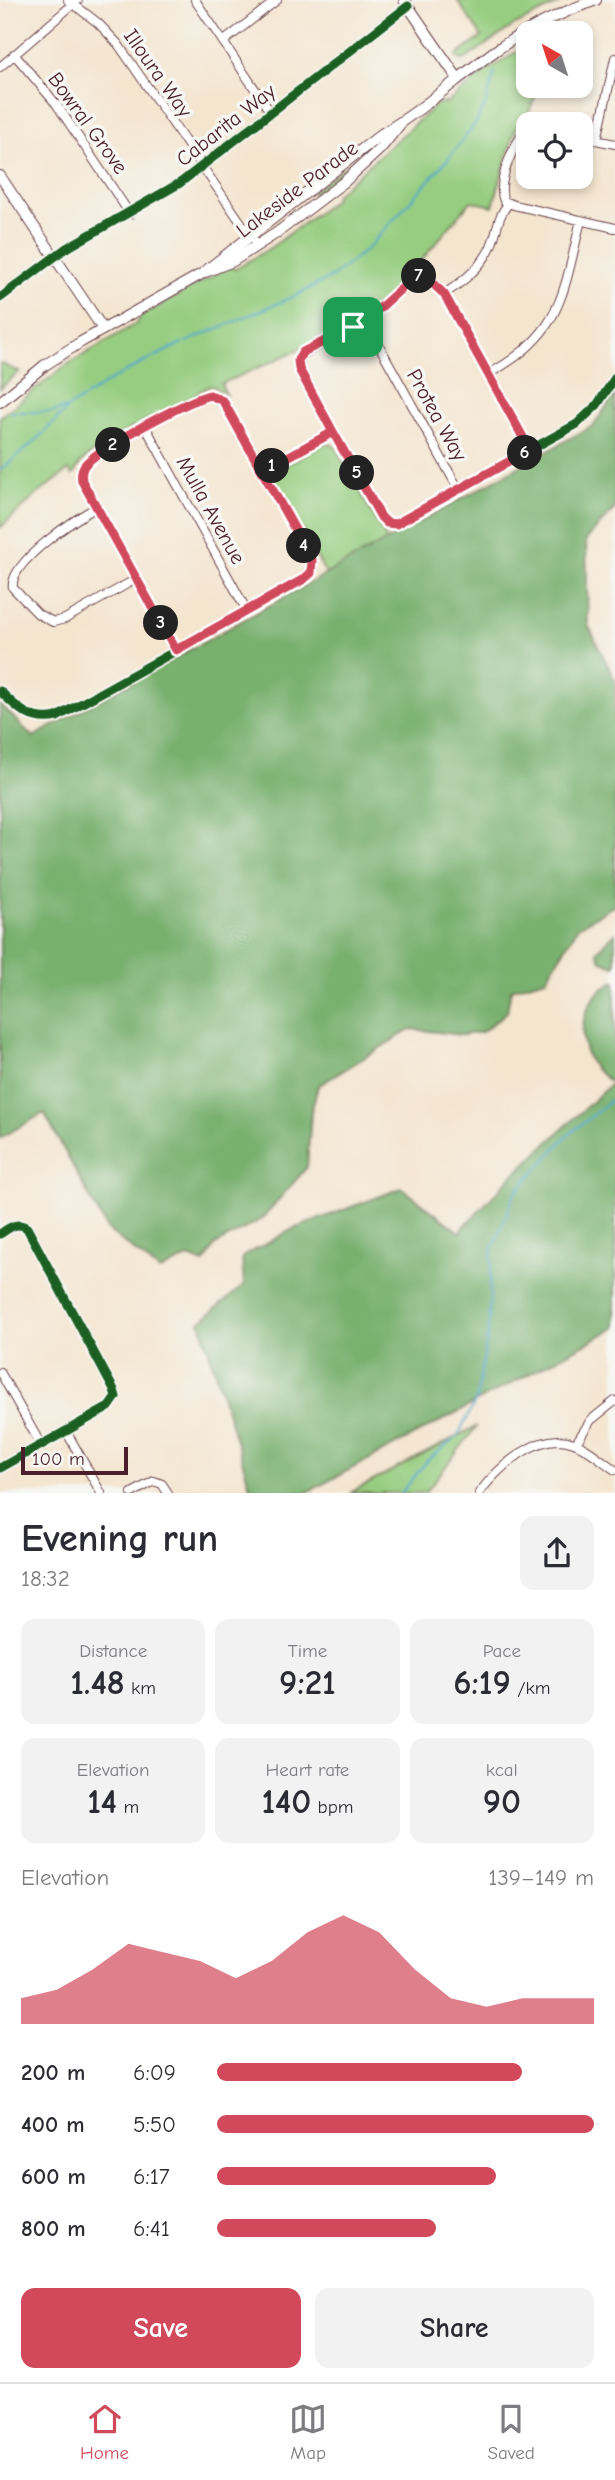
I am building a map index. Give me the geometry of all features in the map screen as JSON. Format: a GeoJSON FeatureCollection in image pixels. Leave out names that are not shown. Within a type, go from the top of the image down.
{"type":"FeatureCollection","features":[{"type":"Feature","properties":{"kind":"street"},"geometry":{"type":"LineString","coordinates":[[195,0],[271,113]]}},
{"type":"Feature","properties":{"kind":"street"},"geometry":{"type":"LineString","coordinates":[[223,42],[277,0]]}},
{"type":"Feature","properties":{"kind":"street","name":"Lakeside Parade"},"geometry":{"type":"LineString","coordinates":[[205,272],[383,133],[521,34],[555,16],[596,0]]}},
{"type":"Feature","properties":{"kind":"street"},"geometry":{"type":"LineString","coordinates":[[0,67],[73,1]]}},
{"type":"Feature","properties":{"kind":"street","name":"Illoura Way"},"geometry":{"type":"LineString","coordinates":[[73,1],[118,44],[257,246]]}},
{"type":"Feature","properties":{"kind":"street"},"geometry":{"type":"LineString","coordinates":[[406,3],[458,79]]}},
{"type":"Feature","properties":{"kind":"street","name":"Cabarita Way"},"geometry":{"type":"LineString","coordinates":[[0,298],[54,256],[167,192],[271,113],[406,3]]}},
{"type":"Feature","properties":{"kind":"street","name":"Bowral Grove"},"geometry":{"type":"LineString","coordinates":[[15,54],[57,105],[130,214]]}},
{"type":"Feature","properties":{"kind":"street"},"geometry":{"type":"LineString","coordinates":[[597,140],[615,58]]}},
{"type":"Feature","properties":{"kind":"street","name":"Lakeside Parade"},"geometry":{"type":"LineString","coordinates":[[0,402],[45,365],[103,329],[257,246],[344,183],[381,148],[401,122]]}},
{"type":"Feature","properties":{"kind":"street"},"geometry":{"type":"LineString","coordinates":[[593,139],[615,144]]}},
{"type":"Feature","properties":{"kind":"street"},"geometry":{"type":"LineString","coordinates":[[516,146],[507,166],[502,193],[508,204],[615,228]]}},
{"type":"Feature","properties":{"kind":"street"},"geometry":{"type":"LineString","coordinates":[[1,181],[103,329]]}},
{"type":"Feature","properties":{"kind":"street"},"geometry":{"type":"LineString","coordinates":[[444,294],[462,282],[489,249],[499,216],[508,204]]}},
{"type":"Feature","properties":{"kind":"street"},"geometry":{"type":"LineString","coordinates":[[488,374],[527,350],[554,313],[566,285],[580,220]]}},
{"type":"Feature","properties":{"kind":"street"},"geometry":{"type":"LineString","coordinates":[[530,450],[444,294],[427,278],[414,277],[365,320],[303,352],[298,360],[299,369],[333,432],[387,523],[399,523],[530,450],[585,418],[615,379]]}},
{"type":"Feature","properties":{"kind":"street","name":"Protea Way"},"geometry":{"type":"LineString","coordinates":[[365,320],[459,490]]}},
{"type":"Feature","properties":{"kind":"street"},"geometry":{"type":"LineString","coordinates":[[0,691],[23,713],[36,718],[49,718],[64,713],[304,579],[312,568],[312,560],[226,406],[215,396],[205,396],[145,426],[98,455],[83,467],[81,473],[82,481],[176,650]]}},
{"type":"Feature","properties":{"kind":"street","name":"Mulla Avenue"},"geometry":{"type":"LineString","coordinates":[[145,426],[247,611]]}},
{"type":"Feature","properties":{"kind":"street"},"geometry":{"type":"LineString","coordinates":[[262,471],[333,432]]}},
{"type":"Feature","properties":{"kind":"street"},"geometry":{"type":"LineString","coordinates":[[96,507],[71,522],[34,554],[15,575],[13,588],[38,614],[52,622],[65,619],[136,579]]}},
{"type":"Feature","properties":{"kind":"street"},"geometry":{"type":"LineString","coordinates":[[0,1234],[18,1225],[27,1228],[115,1392],[116,1399],[111,1405],[0,1468]]}},
{"type":"Feature","properties":{"kind":"street"},"geometry":{"type":"LineString","coordinates":[[0,1372],[41,1444]]}},
{"type":"Feature","properties":{"kind":"street"},"geometry":{"type":"LineString","coordinates":[[576,1443],[591,1420],[615,1401]]}},
{"type":"Feature","properties":{"kind":"street"},"geometry":{"type":"LineString","coordinates":[[66,1431],[101,1493]]}},
{"type":"Feature","properties":{"kind":"street"},"geometry":{"type":"LineString","coordinates":[[484,1491],[501,1466],[526,1451],[556,1441],[576,1443],[615,1470]]}},
{"type":"Feature","properties":{"kind":"street"},"geometry":{"type":"LineString","coordinates":[[132,1493],[159,1480],[168,1493]]}},
{"type":"Feature","properties":{"kind":"green space"},"geometry":{"type":"Polygon","coordinates":[[[457,0],[566,0],[523,21],[516,21],[516,25],[464,60],[458,59],[456,56],[482,37],[457,0]]]}},
{"type":"Feature","properties":{"kind":"green space"},"geometry":{"type":"Polygon","coordinates":[[[516,52],[516,98],[535,98],[529,112],[516,112],[516,130],[493,206],[471,201],[420,262],[418,271],[409,270],[389,295],[358,317],[301,349],[221,384],[227,396],[210,386],[124,432],[91,454],[75,473],[72,475],[69,470],[39,493],[0,528],[0,417],[65,366],[137,323],[140,317],[229,267],[236,269],[273,246],[333,201],[336,194],[437,104],[448,102],[481,75],[516,52]]]}},
{"type":"Feature","properties":{"kind":"green space"},"geometry":{"type":"Polygon","coordinates":[[[381,139],[383,141],[362,161],[317,198],[312,192],[381,139]]]}},
{"type":"Feature","properties":{"kind":"green space"},"geometry":{"type":"Polygon","coordinates":[[[0,363],[19,372],[0,389],[0,363]]]}},
{"type":"Feature","properties":{"kind":"green space"},"geometry":{"type":"Polygon","coordinates":[[[615,394],[615,508],[586,540],[588,625],[615,680],[615,905],[578,927],[546,979],[511,989],[507,1012],[482,1032],[462,1035],[411,1029],[318,1086],[311,1112],[307,1167],[262,1219],[215,1245],[204,1263],[188,1257],[160,1271],[107,1229],[44,1113],[0,1138],[0,704],[33,737],[594,425],[615,394]]]}},
{"type":"Feature","properties":{"kind":"green space"},"geometry":{"type":"Polygon","coordinates":[[[326,443],[335,446],[387,540],[326,574],[272,477],[274,472],[326,443]]]}},
{"type":"Feature","properties":{"kind":"green space"},"geometry":{"type":"Polygon","coordinates":[[[615,933],[615,966],[601,961],[597,951],[615,933]]]}},
{"type":"Feature","properties":{"kind":"green space"},"geometry":{"type":"Polygon","coordinates":[[[615,981],[615,1328],[306,1493],[252,1493],[200,1322],[244,1285],[242,1257],[293,1229],[402,1188],[459,1232],[511,1177],[612,1083],[595,1069],[588,1058],[583,1032],[584,1020],[594,997],[615,981]]]}},
{"type":"Feature","properties":{"kind":"green space"},"geometry":{"type":"Polygon","coordinates":[[[477,1426],[425,1493],[350,1493],[477,1426]]]}},
{"type":"Feature","properties":{"kind":"waterway"},"geometry":{"type":"LineString","coordinates":[[186,342],[295,296],[333,276],[367,249],[448,159],[476,123],[486,103],[495,72]]}},
{"type":"Feature","properties":{"kind":"waterway"},"geometry":{"type":"LineString","coordinates":[[0,470],[33,443],[69,407],[121,374],[182,343]]}},
{"type":"Feature","properties":{"kind":"waterway"},"geometry":{"type":"LineString","coordinates":[[11,412],[53,412],[65,408]]}},
{"type":"Feature","properties":{"kind":"waterway"},"geometry":{"type":"LineString","coordinates":[[401,1493],[428,1460],[458,1436],[476,1400],[488,1333],[492,1251],[515,1193],[566,1137],[615,1097]]}},
{"type":"Feature","properties":{"kind":"cycle path"},"geometry":{"type":"LineString","coordinates":[[0,298],[65,249],[180,183],[408,6]]}},
{"type":"Feature","properties":{"kind":"cycle path"},"geometry":{"type":"LineString","coordinates":[[0,691],[25,713],[40,718],[57,717],[308,577],[312,560],[263,471],[333,432],[381,517],[387,523],[396,524],[577,424],[597,405],[615,378]]}},
{"type":"Feature","properties":{"kind":"cycle path"},"geometry":{"type":"LineString","coordinates":[[0,1234],[16,1225],[27,1228],[116,1397],[109,1407],[0,1468]]}},
{"type":"Feature","properties":{"kind":"route"},"geometry":{"type":"LineString","coordinates":[[353,327],[303,352],[298,360],[299,369],[333,432],[262,471],[223,401],[210,395],[145,426],[83,467],[82,481],[176,650],[311,573],[312,560],[262,471],[324,437],[333,432],[381,517],[387,523],[396,524],[530,450],[444,294],[427,278],[414,277],[380,308],[353,327]]}}]}
